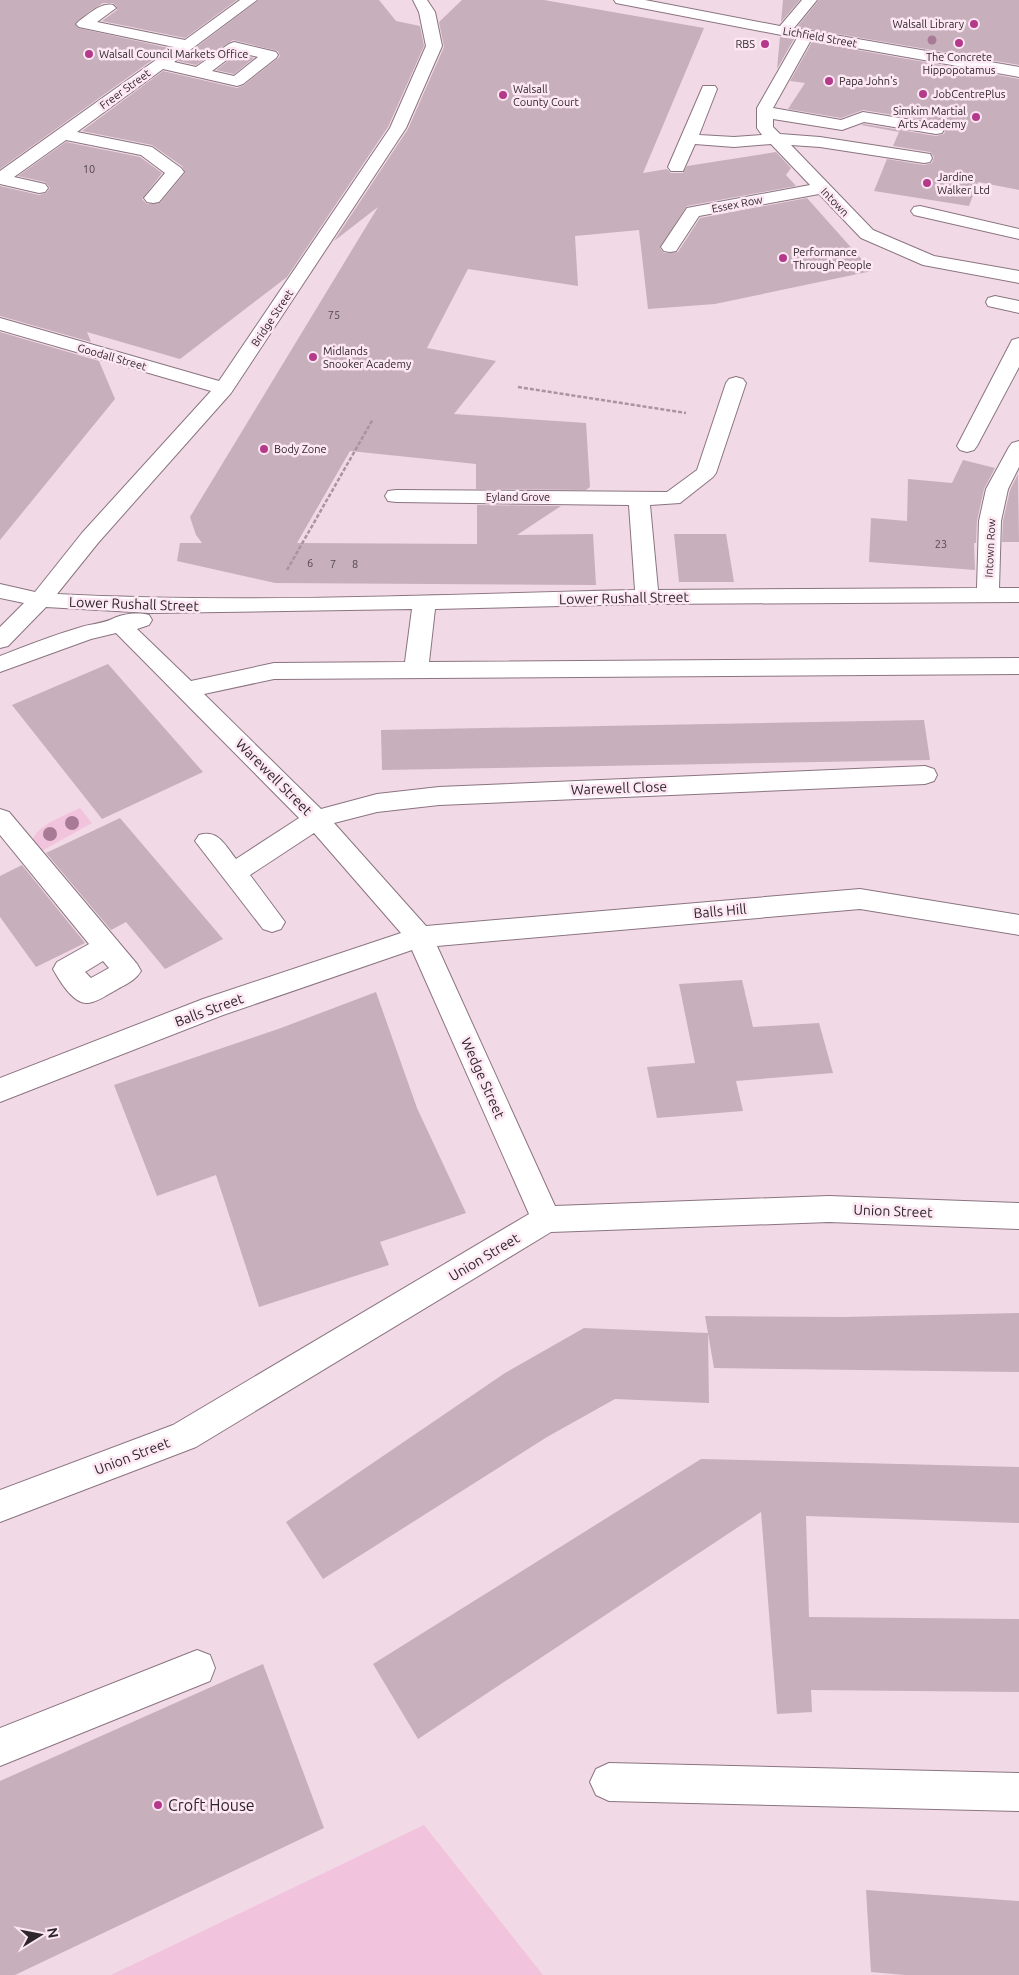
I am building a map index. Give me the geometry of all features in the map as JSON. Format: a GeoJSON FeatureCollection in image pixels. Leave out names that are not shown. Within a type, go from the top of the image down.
{"type":"FeatureCollection","features":[{"type":"Feature","properties":{"kind":"street","name":"Freer Street"},"geometry":{"type":"LineString","coordinates":[[0,179],[250,0]]}},
{"type":"Feature","properties":{"kind":"street","name":"Lichfield Street"},"geometry":{"type":"LineString","coordinates":[[621,0],[806,35],[1019,72]]}},
{"type":"Feature","properties":{"kind":"street"},"geometry":{"type":"LineString","coordinates":[[784,31],[810,0]]}},
{"type":"Feature","properties":{"kind":"street","name":"Bridge Street"},"geometry":{"type":"LineString","coordinates":[[0,641],[40,600],[90,538],[224,389],[398,128],[434,46],[427,4]]}},
{"type":"Feature","properties":{"kind":"street"},"geometry":{"type":"LineString","coordinates":[[108,8],[84,24],[188,45]]}},
{"type":"Feature","properties":{"kind":"street"},"geometry":{"type":"LineString","coordinates":[[806,35],[765,108],[765,113],[842,125],[863,117],[936,129]]}},
{"type":"Feature","properties":{"kind":"street"},"geometry":{"type":"LineString","coordinates":[[161,64],[200,72]]}},
{"type":"Feature","properties":{"kind":"street"},"geometry":{"type":"LineString","coordinates":[[676,167],[709,89]]}},
{"type":"Feature","properties":{"kind":"street","name":"Intown"},"geometry":{"type":"LineString","coordinates":[[765,113],[765,128],[867,234],[929,261],[1019,276]]}},
{"type":"Feature","properties":{"kind":"street"},"geometry":{"type":"LineString","coordinates":[[63,134],[146,151],[175,172],[153,198]]}},
{"type":"Feature","properties":{"kind":"street"},"geometry":{"type":"LineString","coordinates":[[689,139],[734,142],[776,139],[820,142],[924,158]]}},
{"type":"Feature","properties":{"kind":"street"},"geometry":{"type":"LineString","coordinates":[[820,142],[850,163]]}},
{"type":"Feature","properties":{"kind":"street"},"geometry":{"type":"LineString","coordinates":[[24,145],[42,148]]}},
{"type":"Feature","properties":{"kind":"street"},"geometry":{"type":"LineString","coordinates":[[0,179],[39,188]]}},
{"type":"Feature","properties":{"kind":"street","name":"Essex Row"},"geometry":{"type":"LineString","coordinates":[[670,247],[693,212],[822,188]]}},
{"type":"Feature","properties":{"kind":"street"},"geometry":{"type":"LineString","coordinates":[[920,210],[1019,234]]}},
{"type":"Feature","properties":{"kind":"street"},"geometry":{"type":"LineString","coordinates":[[995,302],[1019,307]]}},
{"type":"Feature","properties":{"kind":"street","name":"Goodall Street"},"geometry":{"type":"LineString","coordinates":[[0,324],[224,389]]}},
{"type":"Feature","properties":{"kind":"street"},"geometry":{"type":"LineString","coordinates":[[967,446],[1015,366],[1019,344]]}},
{"type":"Feature","properties":{"kind":"street","name":"Eyland Grove"},"geometry":{"type":"LineString","coordinates":[[396,496],[570,497],[639,500],[672,498],[706,472],[736,383]]}},
{"type":"Feature","properties":{"kind":"street","name":"Intown Row"},"geometry":{"type":"LineString","coordinates":[[988,594],[990,521],[997,490],[1019,447]]}},
{"type":"Feature","properties":{"kind":"street"},"geometry":{"type":"LineString","coordinates":[[639,500],[647,597]]}},
{"type":"Feature","properties":{"kind":"street","name":"Lower Rushall Street"},"geometry":{"type":"LineString","coordinates":[[0,591],[40,600],[151,606],[647,597],[1019,595]]}},
{"type":"Feature","properties":{"kind":"street"},"geometry":{"type":"LineString","coordinates":[[416,670],[424,602]]}},
{"type":"Feature","properties":{"kind":"street","name":"Lower Rushall Street"},"geometry":{"type":"LineString","coordinates":[[0,664],[85,633],[123,622],[228,606]]}},
{"type":"Feature","properties":{"kind":"street","name":"Warewell Street"},"geometry":{"type":"LineString","coordinates":[[123,622],[126,632],[316,819],[420,937]]}},
{"type":"Feature","properties":{"kind":"street"},"geometry":{"type":"LineString","coordinates":[[186,690],[274,671],[1019,666]]}},
{"type":"Feature","properties":{"kind":"street","name":"Warewell Close"},"geometry":{"type":"LineString","coordinates":[[234,873],[316,819],[377,803],[439,796],[925,775]]}},
{"type":"Feature","properties":{"kind":"street"},"geometry":{"type":"LineString","coordinates":[[0,818],[107,947]]}},
{"type":"Feature","properties":{"kind":"street"},"geometry":{"type":"LineString","coordinates":[[208,841],[272,922]]}},
{"type":"Feature","properties":{"kind":"street","name":"Balls Hill"},"geometry":{"type":"LineString","coordinates":[[420,937],[860,898],[1019,925]]}},
{"type":"Feature","properties":{"kind":"street","name":"Balls Street"},"geometry":{"type":"LineString","coordinates":[[3,1084],[213,1007],[420,937]]}},
{"type":"Feature","properties":{"kind":"street","name":"Wedge Street"},"geometry":{"type":"LineString","coordinates":[[420,937],[546,1219]]}},
{"type":"Feature","properties":{"kind":"street","name":"Union Street"},"geometry":{"type":"LineString","coordinates":[[0,1506],[184,1436],[546,1219],[829,1208],[1019,1216]]}},
{"type":"Feature","properties":{"kind":"street"},"geometry":{"type":"LineString","coordinates":[[0,1747],[197,1668]]}},
{"type":"Feature","properties":{"kind":"street"},"geometry":{"type":"LineString","coordinates":[[609,1782],[1019,1792]]}},
{"type":"Feature","properties":{"kind":"path"},"geometry":{"type":"LineString","coordinates":[[518,387],[724,419]]}},
{"type":"Feature","properties":{"kind":"path"},"geometry":{"type":"LineString","coordinates":[[267,605],[373,419]]}},
{"type":"Feature","properties":{"kind":"shaded area"},"geometry":{"type":"Polygon","coordinates":[[[80,808],[92,823],[38,853],[33,842],[34,836],[38,831],[44,826],[80,808]]]}},
{"type":"Feature","properties":{"kind":"shaded area"},"geometry":{"type":"Polygon","coordinates":[[[424,1825],[543,1975],[111,1975],[424,1825]]]}},
{"type":"Feature","properties":{"kind":"building"},"geometry":{"type":"Polygon","coordinates":[[[0,0],[237,0],[185,38],[102,21],[117,10],[113,3],[103,3],[90,11],[75,23],[78,28],[169,48],[0,169],[0,0]]]}},
{"type":"Feature","properties":{"kind":"building"},"geometry":{"type":"Polygon","coordinates":[[[259,0],[379,0],[396,21],[420,26],[424,46],[388,127],[287,277],[180,359],[87,332],[91,342],[0,316],[0,186],[39,195],[46,193],[50,188],[45,182],[18,176],[66,142],[140,157],[162,173],[142,199],[147,204],[160,203],[185,173],[182,166],[152,145],[82,131],[163,71],[237,88],[244,85],[280,56],[278,51],[233,40],[196,65],[178,61],[259,0]]]}},
{"type":"Feature","properties":{"kind":"building"},"geometry":{"type":"Polygon","coordinates":[[[462,0],[544,0],[704,28],[643,173],[667,169],[671,173],[683,173],[687,166],[776,152],[791,168],[786,175],[796,186],[687,206],[660,248],[664,253],[678,252],[700,218],[807,198],[872,271],[715,304],[648,309],[639,230],[575,236],[578,286],[468,269],[427,348],[496,361],[454,414],[586,423],[590,487],[586,490],[476,489],[476,464],[350,451],[297,543],[477,544],[477,505],[561,506],[517,535],[593,534],[596,585],[275,583],[177,561],[180,543],[202,543],[196,535],[190,517],[378,207],[334,241],[408,129],[444,47],[439,22],[462,0]]]}},
{"type":"Feature","properties":{"kind":"building"},"geometry":{"type":"Polygon","coordinates":[[[783,0],[800,0],[781,22],[783,0]]]}},
{"type":"Feature","properties":{"kind":"building"},"geometry":{"type":"Polygon","coordinates":[[[819,0],[1019,0],[1019,65],[797,27],[819,0]]]}},
{"type":"Feature","properties":{"kind":"building"},"geometry":{"type":"Polygon","coordinates":[[[780,37],[794,39],[777,69],[780,37]]]}},
{"type":"Feature","properties":{"kind":"building"},"geometry":{"type":"Polygon","coordinates":[[[812,42],[1019,79],[1019,190],[978,182],[969,206],[874,191],[887,159],[924,165],[932,163],[934,157],[930,152],[893,146],[899,132],[861,125],[936,136],[944,134],[946,128],[942,123],[863,110],[841,118],[788,109],[805,83],[790,81],[812,42]]]}},
{"type":"Feature","properties":{"kind":"building"},"geometry":{"type":"Polygon","coordinates":[[[237,54],[254,58],[234,74],[216,70],[237,54]]]}},
{"type":"Feature","properties":{"kind":"building"},"geometry":{"type":"Polygon","coordinates":[[[0,332],[99,361],[115,399],[0,540],[0,332]]]}},
{"type":"Feature","properties":{"kind":"building"},"geometry":{"type":"Polygon","coordinates":[[[963,460],[995,468],[984,489],[977,521],[976,543],[974,543],[975,570],[869,562],[871,518],[907,521],[908,479],[952,483],[963,460]]]}},
{"type":"Feature","properties":{"kind":"building"},"geometry":{"type":"Polygon","coordinates":[[[1018,474],[1019,542],[1002,542],[1003,521],[1010,490],[1018,474]]]}},
{"type":"Feature","properties":{"kind":"building"},"geometry":{"type":"Polygon","coordinates":[[[674,534],[726,534],[734,582],[679,582],[674,534]]]}},
{"type":"Feature","properties":{"kind":"building"},"geometry":{"type":"Polygon","coordinates":[[[108,664],[203,772],[102,819],[12,705],[108,664]]]}},
{"type":"Feature","properties":{"kind":"building"},"geometry":{"type":"Polygon","coordinates":[[[924,720],[930,760],[382,770],[381,730],[924,720]]]}},
{"type":"Feature","properties":{"kind":"building"},"geometry":{"type":"Polygon","coordinates":[[[120,818],[223,939],[165,969],[126,922],[111,930],[46,853],[120,818]]]}},
{"type":"Feature","properties":{"kind":"building"},"geometry":{"type":"Polygon","coordinates":[[[22,865],[85,943],[36,967],[0,917],[0,876],[22,865]]]}},
{"type":"Feature","properties":{"kind":"building"},"geometry":{"type":"Polygon","coordinates":[[[742,980],[753,1027],[819,1023],[833,1073],[736,1081],[743,1111],[657,1118],[647,1067],[695,1063],[679,984],[742,980]]]}},
{"type":"Feature","properties":{"kind":"building"},"geometry":{"type":"Polygon","coordinates":[[[376,992],[417,1108],[466,1213],[380,1242],[389,1265],[259,1307],[216,1175],[157,1196],[114,1085],[281,1028],[376,992]]]}},
{"type":"Feature","properties":{"kind":"building"},"geometry":{"type":"Polygon","coordinates":[[[1019,1313],[1019,1372],[714,1368],[705,1316],[843,1317],[1019,1313]]]}},
{"type":"Feature","properties":{"kind":"building"},"geometry":{"type":"Polygon","coordinates":[[[584,1328],[708,1333],[709,1403],[615,1399],[547,1437],[323,1579],[286,1522],[505,1373],[584,1328]]]}},
{"type":"Feature","properties":{"kind":"building"},"geometry":{"type":"Polygon","coordinates":[[[701,1459],[1019,1467],[1019,1523],[806,1516],[809,1617],[1019,1619],[1019,1692],[811,1690],[812,1712],[777,1714],[761,1512],[418,1739],[373,1664],[701,1459]]]}},
{"type":"Feature","properties":{"kind":"building","name":"Croft House"},"geometry":{"type":"Polygon","coordinates":[[[263,1664],[324,1828],[15,1975],[0,1975],[0,1781],[263,1664]]]}},
{"type":"Feature","properties":{"kind":"building"},"geometry":{"type":"Polygon","coordinates":[[[866,1890],[1019,1901],[1019,1975],[905,1975],[871,1972],[866,1890]]]}},
{"type":"Feature","properties":{"kind":"place","name":"Walsall Library"},"geometry":{"type":"Point","coordinates":[974,24]}},
{"type":"Feature","properties":{"kind":"place","name":"The Concrete Hippopotamus"},"geometry":{"type":"Point","coordinates":[959,43]}},
{"type":"Feature","properties":{"kind":"place","name":"RBS"},"geometry":{"type":"Point","coordinates":[765,44]}},
{"type":"Feature","properties":{"kind":"place","name":"Walsall Council Markets Office"},"geometry":{"type":"Point","coordinates":[89,54]}},
{"type":"Feature","properties":{"kind":"place","name":"Papa John's"},"geometry":{"type":"Point","coordinates":[829,81]}},
{"type":"Feature","properties":{"kind":"place","name":"JobCentrePlus"},"geometry":{"type":"Point","coordinates":[923,94]}},
{"type":"Feature","properties":{"kind":"place","name":"Walsall County Court"},"geometry":{"type":"Point","coordinates":[503,95]}},
{"type":"Feature","properties":{"kind":"place","name":"Simkim Martial Arts Academy"},"geometry":{"type":"Point","coordinates":[976,117]}},
{"type":"Feature","properties":{"kind":"place","name":"Jardine Walker Ltd"},"geometry":{"type":"Point","coordinates":[927,183]}},
{"type":"Feature","properties":{"kind":"place","name":"Performance Through People"},"geometry":{"type":"Point","coordinates":[783,258]}},
{"type":"Feature","properties":{"kind":"place","name":"Midlands Snooker Academy"},"geometry":{"type":"Point","coordinates":[313,357]}},
{"type":"Feature","properties":{"kind":"place","name":"Body Zone"},"geometry":{"type":"Point","coordinates":[264,449]}},
{"type":"Feature","properties":{"kind":"place","name":"Croft House"},"geometry":{"type":"Point","coordinates":[158,1805]}}]}
